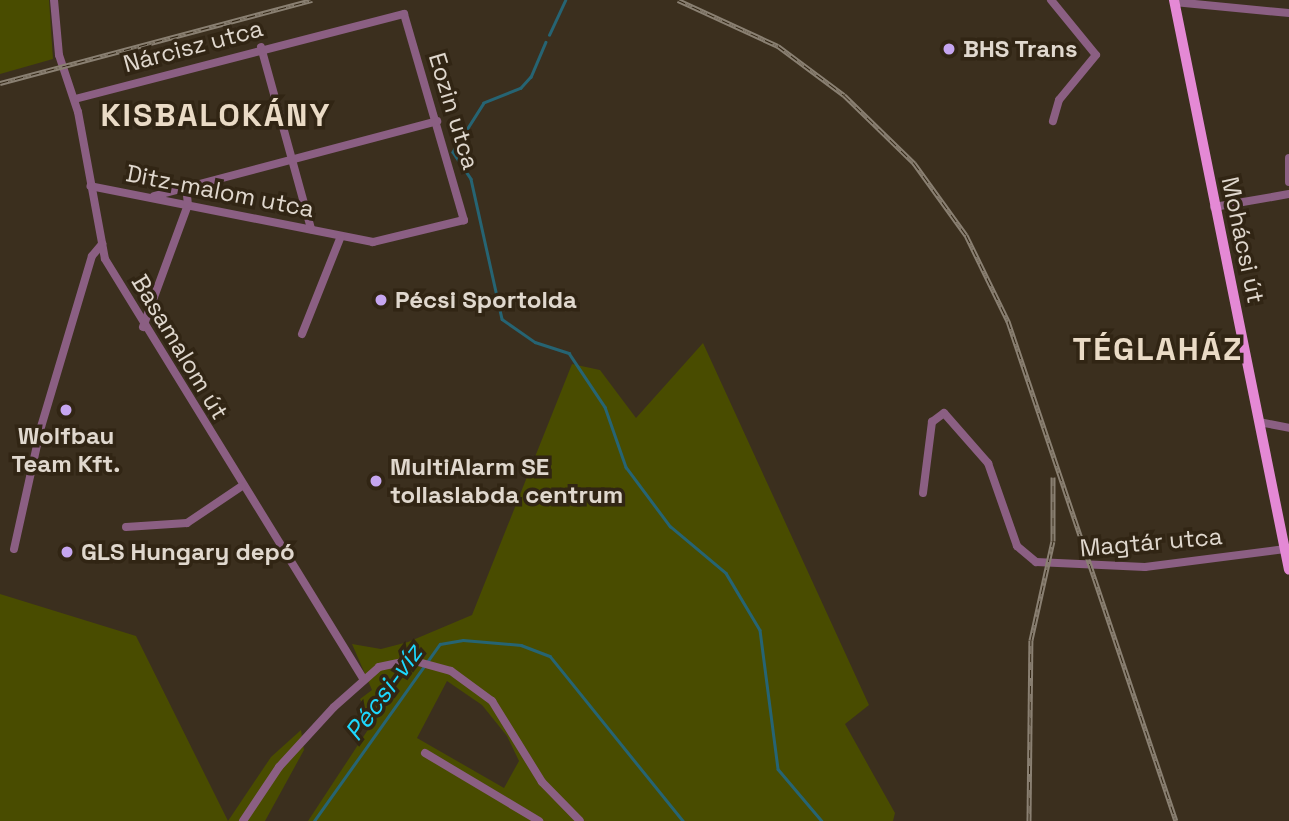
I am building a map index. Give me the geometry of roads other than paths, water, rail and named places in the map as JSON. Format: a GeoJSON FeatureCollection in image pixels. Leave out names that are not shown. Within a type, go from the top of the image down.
{"type":"FeatureCollection","features":[{"type":"Feature","properties":{"kind":"main road","name":"Mohácsi út"},"geometry":{"type":"LineString","coordinates":[[1174,1],[1289,570]]}},
{"type":"Feature","properties":{"kind":"street","name":"Basamalom út"},"geometry":{"type":"LineString","coordinates":[[54,0],[59,55],[75,99],[102,244],[144,327],[363,679]]}},
{"type":"Feature","properties":{"kind":"street"},"geometry":{"type":"LineString","coordinates":[[1051,0],[1096,55],[1059,100],[1054,121]]}},
{"type":"Feature","properties":{"kind":"street"},"geometry":{"type":"LineString","coordinates":[[1174,1],[1289,13]]}},
{"type":"Feature","properties":{"kind":"street","name":"Nárcisz utca"},"geometry":{"type":"LineString","coordinates":[[75,99],[261,47],[404,14]]}},
{"type":"Feature","properties":{"kind":"street","name":"Eozin utca"},"geometry":{"type":"LineString","coordinates":[[404,14],[464,220]]}},
{"type":"Feature","properties":{"kind":"street"},"geometry":{"type":"LineString","coordinates":[[261,47],[311,229]]}},
{"type":"Feature","properties":{"kind":"street"},"geometry":{"type":"LineString","coordinates":[[152,197],[292,156],[437,121]]}},
{"type":"Feature","properties":{"kind":"street"},"geometry":{"type":"LineString","coordinates":[[1289,158],[1289,182]]}},
{"type":"Feature","properties":{"kind":"street","name":"Ditz-malom utca"},"geometry":{"type":"LineString","coordinates":[[91,186],[341,236],[385,241],[464,220]]}},
{"type":"Feature","properties":{"kind":"street"},"geometry":{"type":"LineString","coordinates":[[144,327],[188,205],[186,186]]}},
{"type":"Feature","properties":{"kind":"street"},"geometry":{"type":"LineString","coordinates":[[1214,207],[1289,194]]}},
{"type":"Feature","properties":{"kind":"street","name":"Ditz-malom utca"},"geometry":{"type":"LineString","coordinates":[[302,334],[341,236]]}},
{"type":"Feature","properties":{"kind":"street"},"geometry":{"type":"LineString","coordinates":[[14,550],[41,426],[92,256],[102,244]]}},
{"type":"Feature","properties":{"kind":"street","name":"Magtár utca"},"geometry":{"type":"LineString","coordinates":[[923,492],[932,422],[944,413],[988,463],[1017,546],[1036,562],[1145,567],[1285,549]]}},
{"type":"Feature","properties":{"kind":"street"},"geometry":{"type":"LineString","coordinates":[[1259,422],[1289,428]]}},
{"type":"Feature","properties":{"kind":"street"},"geometry":{"type":"LineString","coordinates":[[126,527],[187,523],[242,486]]}},
{"type":"Feature","properties":{"kind":"street"},"geometry":{"type":"LineString","coordinates":[[243,821],[279,767],[363,679],[386,664],[419,660],[435,664],[497,707],[542,782],[580,821]]}},
{"type":"Feature","properties":{"kind":"street"},"geometry":{"type":"LineString","coordinates":[[425,753],[538,821]]}},
{"type":"Feature","properties":{"kind":"waterway"},"geometry":{"type":"LineString","coordinates":[[549,35],[565,0]]}},
{"type":"Feature","properties":{"kind":"waterway"},"geometry":{"type":"LineString","coordinates":[[546,42],[531,77],[521,88],[484,103],[453,152],[471,179],[502,319],[535,342],[569,353],[605,407],[626,467],[670,526],[726,573],[760,630],[778,769],[822,821]]}},
{"type":"Feature","properties":{"kind":"waterway","name":"Pécsi-víz"},"geometry":{"type":"LineString","coordinates":[[314,821],[440,644],[463,640],[521,645],[550,656],[683,821]]}},
{"type":"Feature","properties":{"kind":"railway"},"geometry":{"type":"LineString","coordinates":[[0,83],[312,0]]}},
{"type":"Feature","properties":{"kind":"railway"},"geometry":{"type":"LineString","coordinates":[[678,0],[778,46],[844,95],[914,163],[966,235],[1008,321],[1176,821]]}},
{"type":"Feature","properties":{"kind":"railway"},"geometry":{"type":"LineString","coordinates":[[1029,821],[1031,640],[1053,541],[1053,477]]}},
{"type":"Feature","properties":{"kind":"place","name":"BHS Trans"},"geometry":{"type":"Point","coordinates":[949,49]}},
{"type":"Feature","properties":{"kind":"place","name":"Pécsi Sportolda"},"geometry":{"type":"Point","coordinates":[381,300]}},
{"type":"Feature","properties":{"kind":"place","name":"Wolfbau Team Kft."},"geometry":{"type":"Point","coordinates":[66,410]}},
{"type":"Feature","properties":{"kind":"place","name":"MultiAlarm SE tollaslabda centrum"},"geometry":{"type":"Point","coordinates":[376,481]}},
{"type":"Feature","properties":{"kind":"place","name":"GLS Hungary depó"},"geometry":{"type":"Point","coordinates":[67,552]}},
{"type":"Feature","properties":{"kind":"district","name":"KISBALOKÁNY"},"geometry":{"type":"Point","coordinates":[216,115]}},
{"type":"Feature","properties":{"kind":"district","name":"TÉGLAHÁZ"},"geometry":{"type":"Point","coordinates":[1158,349]}}]}
